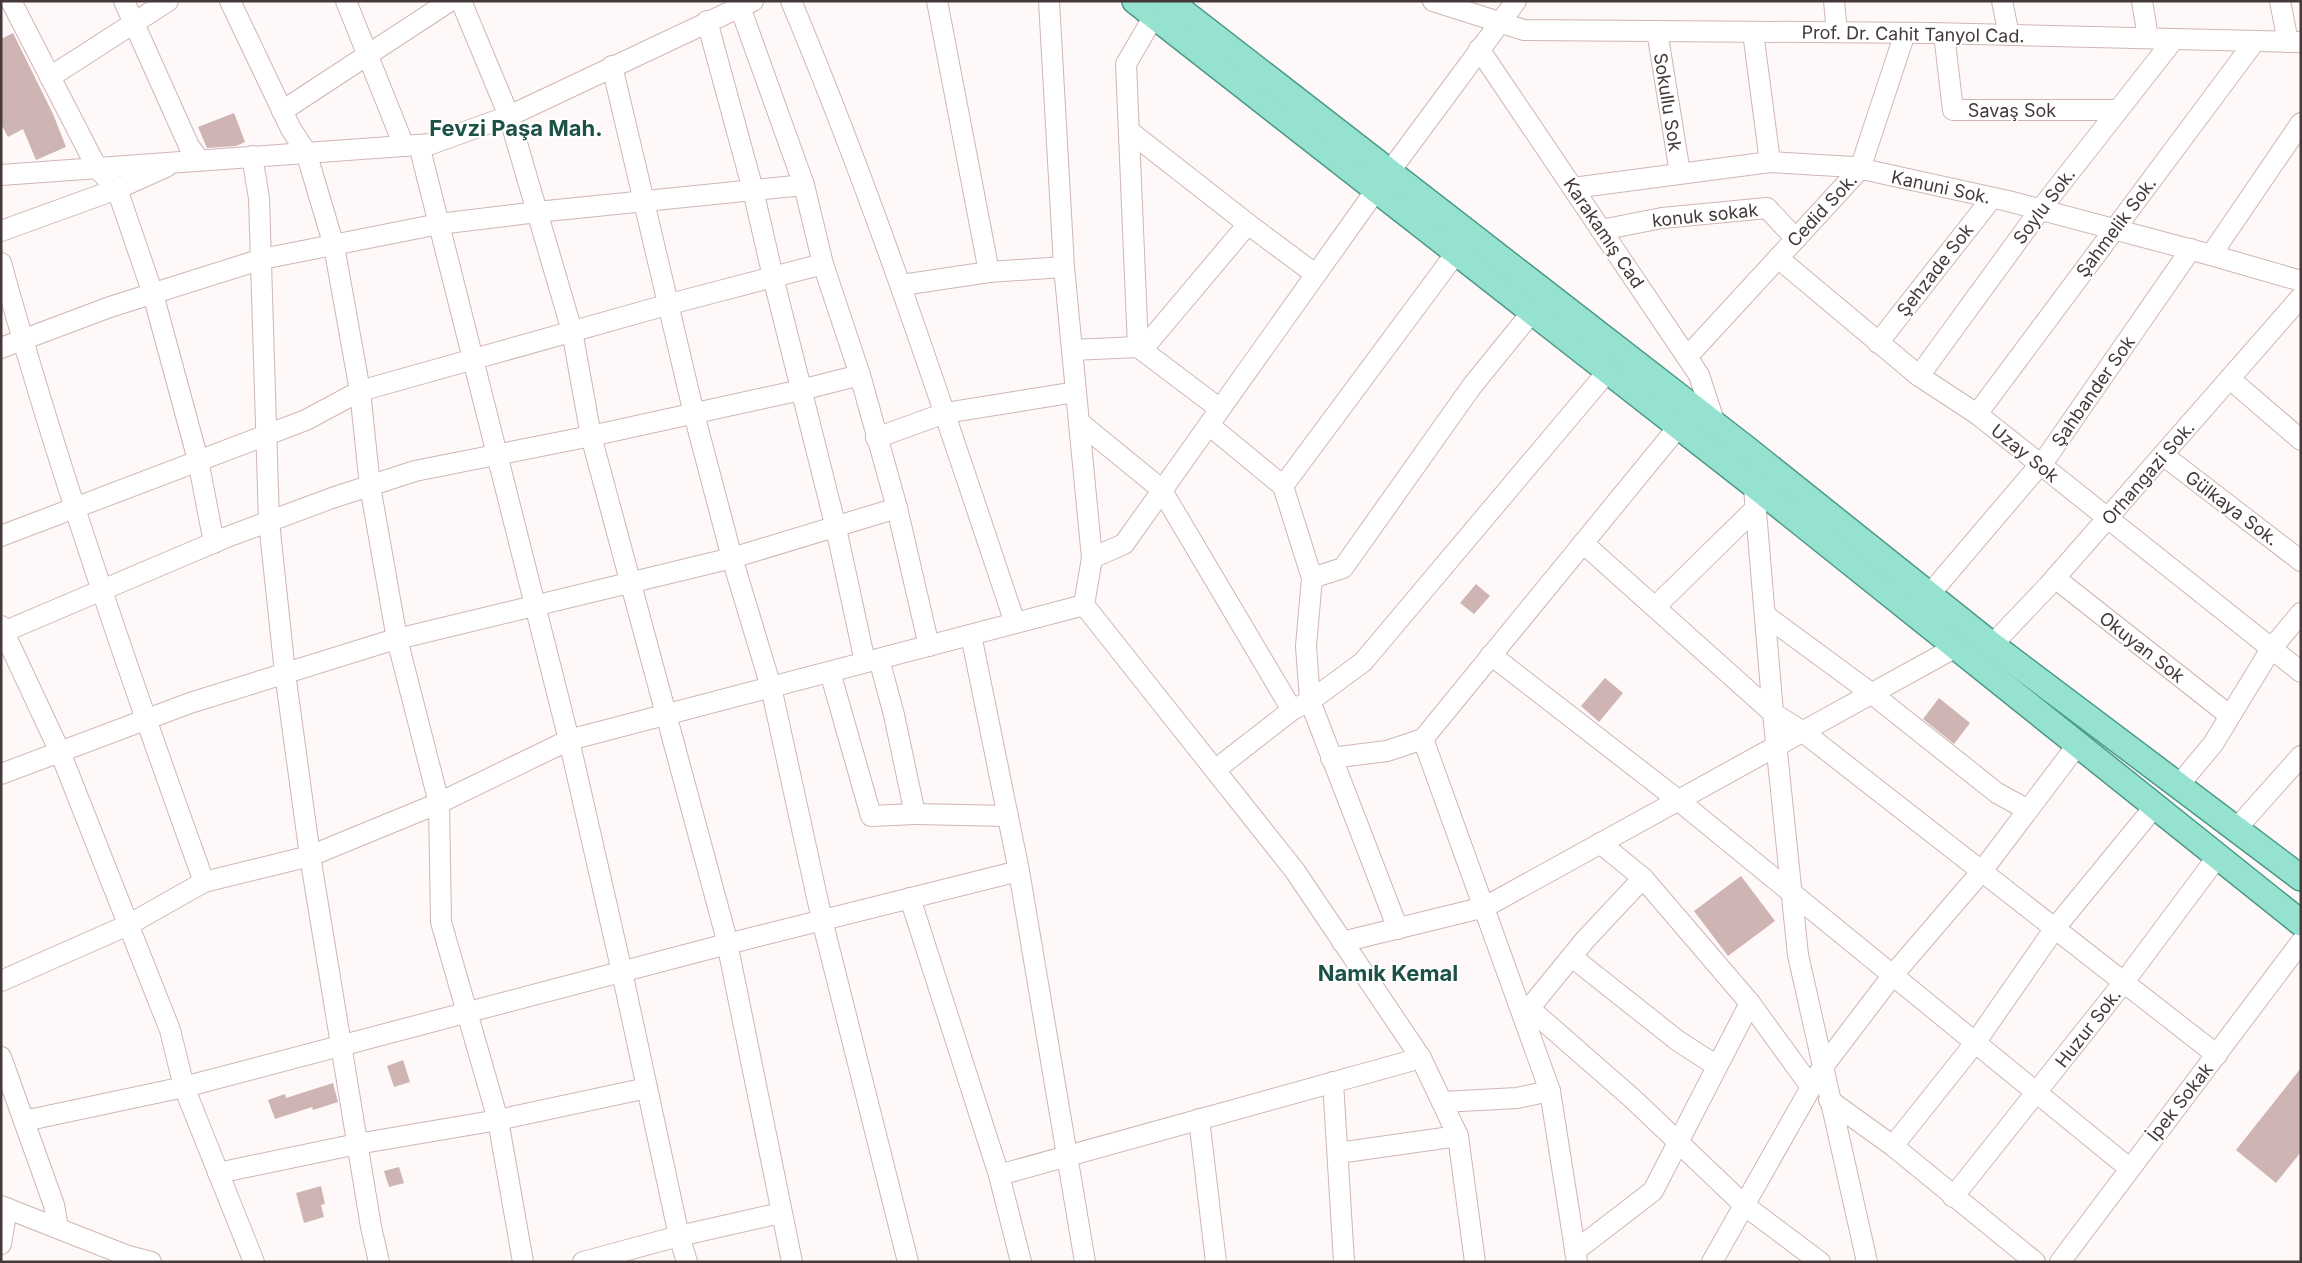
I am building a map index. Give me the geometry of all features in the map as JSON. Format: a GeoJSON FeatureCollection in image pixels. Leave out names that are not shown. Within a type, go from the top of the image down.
{"type":"FeatureCollection","features":[{"type":"Feature","properties":{"kind":"main road"},"geometry":{"type":"LineString","coordinates":[[1153,6],[1383,181],[1714,424],[1992,645],[2301,878]]}},
{"type":"Feature","properties":{"kind":"main road"},"geometry":{"type":"LineString","coordinates":[[1383,181],[1456,253],[1679,426],[1756,497],[1956,647],[2301,922]]}},
{"type":"Feature","properties":{"kind":"street"},"geometry":{"type":"LineString","coordinates":[[11,1],[98,168],[117,189],[153,294],[198,460],[214,543]]}},
{"type":"Feature","properties":{"kind":"street"},"geometry":{"type":"LineString","coordinates":[[124,1],[189,146],[189,161]]}},
{"type":"Feature","properties":{"kind":"street"},"geometry":{"type":"LineString","coordinates":[[50,77],[168,1]]}},
{"type":"Feature","properties":{"kind":"street"},"geometry":{"type":"LineString","coordinates":[[230,1],[282,111],[306,152],[334,246],[360,391],[370,486],[397,639],[439,803],[441,922],[498,1120],[523,1262]]}},
{"type":"Feature","properties":{"kind":"street"},"geometry":{"type":"LineString","coordinates":[[346,1],[412,146],[439,224],[569,740],[622,972],[679,1236],[687,1262]]}},
{"type":"Feature","properties":{"kind":"street"},"geometry":{"type":"LineString","coordinates":[[282,111],[450,1]]}},
{"type":"Feature","properties":{"kind":"street"},"geometry":{"type":"LineString","coordinates":[[460,1],[509,116],[572,331],[591,436],[629,583],[667,714],[727,944],[792,1262]]}},
{"type":"Feature","properties":{"kind":"street"},"geometry":{"type":"LineString","coordinates":[[792,1],[902,285],[1016,623]]}},
{"type":"Feature","properties":{"kind":"street"},"geometry":{"type":"LineString","coordinates":[[937,1],[989,272]]}},
{"type":"Feature","properties":{"kind":"street"},"geometry":{"type":"LineString","coordinates":[[1049,1],[1064,267],[1092,558],[1084,605],[1294,871],[1421,1058],[1458,1136],[1475,1262]]}},
{"type":"Feature","properties":{"kind":"street","name":"Prof. Dr. Cahit Tanyol Cad."},"geometry":{"type":"LineString","coordinates":[[1433,1],[1483,13],[1524,30],[1906,33],[2294,42]]}},
{"type":"Feature","properties":{"kind":"street"},"geometry":{"type":"LineString","coordinates":[[1092,558],[1124,544],[1161,489],[1315,274],[1479,49],[1483,13],[1516,1]]}},
{"type":"Feature","properties":{"kind":"street"},"geometry":{"type":"LineString","coordinates":[[1834,1],[1837,32]]}},
{"type":"Feature","properties":{"kind":"street"},"geometry":{"type":"LineString","coordinates":[[2002,1],[2009,35]]}},
{"type":"Feature","properties":{"kind":"street"},"geometry":{"type":"LineString","coordinates":[[2142,1],[2148,38]]}},
{"type":"Feature","properties":{"kind":"street"},"geometry":{"type":"LineString","coordinates":[[2280,1],[2294,42]]}},
{"type":"Feature","properties":{"kind":"street"},"geometry":{"type":"LineString","coordinates":[[1,175],[431,144],[509,116],[746,4],[804,185],[823,264],[860,375],[897,508],[929,646]]}},
{"type":"Feature","properties":{"kind":"street"},"geometry":{"type":"LineString","coordinates":[[1153,6],[1126,64],[1140,348],[1214,417],[1283,486],[1312,578],[1301,706]]}},
{"type":"Feature","properties":{"kind":"street"},"geometry":{"type":"LineString","coordinates":[[707,21],[754,190],[773,277],[836,528],[872,660],[894,714],[915,814]]}},
{"type":"Feature","properties":{"kind":"street","name":"Sokullu Sok"},"geometry":{"type":"LineString","coordinates":[[1657,31],[1680,173]]}},
{"type":"Feature","properties":{"kind":"street"},"geometry":{"type":"LineString","coordinates":[[1752,32],[1770,162]]}},
{"type":"Feature","properties":{"kind":"street","name":"Cedid Sok."},"geometry":{"type":"LineString","coordinates":[[1687,357],[1860,169],[1906,33]]}},
{"type":"Feature","properties":{"kind":"street","name":"Savaş Sok"},"geometry":{"type":"LineString","coordinates":[[1944,34],[1953,110],[2118,110]]}},
{"type":"Feature","properties":{"kind":"street","name":"Soylu Sok."},"geometry":{"type":"LineString","coordinates":[[1919,376],[2040,210],[2174,39]]}},
{"type":"Feature","properties":{"kind":"street","name":"Şahmelik Sok."},"geometry":{"type":"LineString","coordinates":[[1977,414],[2255,41]]}},
{"type":"Feature","properties":{"kind":"street","name":"Karakamış Cad"},"geometry":{"type":"LineString","coordinates":[[1479,49],[1699,375],[1714,424]]}},
{"type":"Feature","properties":{"kind":"street"},"geometry":{"type":"LineString","coordinates":[[612,66],[646,201],[694,414],[732,558],[771,687],[822,920],[908,1262]]}},
{"type":"Feature","properties":{"kind":"street"},"geometry":{"type":"LineString","coordinates":[[2211,255],[2301,123]]}},
{"type":"Feature","properties":{"kind":"street"},"geometry":{"type":"LineString","coordinates":[[1129,131],[1315,274]]}},
{"type":"Feature","properties":{"kind":"street"},"geometry":{"type":"LineString","coordinates":[[252,156],[259,198],[262,259],[269,522],[285,674],[310,856],[357,1144],[379,1262]]}},
{"type":"Feature","properties":{"kind":"street"},"geometry":{"type":"LineString","coordinates":[[1,232],[189,161]]}},
{"type":"Feature","properties":{"kind":"street","name":"Kanuni Sok."},"geometry":{"type":"LineString","coordinates":[[1573,188],[1770,162],[1860,169],[2040,210],[2301,281]]}},
{"type":"Feature","properties":{"kind":"street"},"geometry":{"type":"LineString","coordinates":[[1,348],[110,307],[262,259],[439,224],[537,212],[804,185]]}},
{"type":"Feature","properties":{"kind":"street","name":"Şehzade Sok"},"geometry":{"type":"LineString","coordinates":[[1878,343],[1992,198]]}},
{"type":"Feature","properties":{"kind":"street","name":"konuk sokak"},"geometry":{"type":"LineString","coordinates":[[1601,230],[1662,218],[1766,208],[1796,239]]}},
{"type":"Feature","properties":{"kind":"street"},"geometry":{"type":"LineString","coordinates":[[1072,350],[1140,348],[1248,224]]}},
{"type":"Feature","properties":{"kind":"street","name":"Şahbander Sok"},"geometry":{"type":"LineString","coordinates":[[1929,595],[2040,465],[2191,250]]}},
{"type":"Feature","properties":{"kind":"street"},"geometry":{"type":"LineString","coordinates":[[1283,486],[1456,253]]}},
{"type":"Feature","properties":{"kind":"street","name":"Uzay Sok"},"geometry":{"type":"LineString","coordinates":[[1778,258],[1919,376],[1977,414],[2301,672]]}},
{"type":"Feature","properties":{"kind":"street"},"geometry":{"type":"LineString","coordinates":[[1,263],[22,341],[74,508],[145,720],[204,882]]}},
{"type":"Feature","properties":{"kind":"street"},"geometry":{"type":"LineString","coordinates":[[1,536],[306,420],[360,391],[670,304],[823,264]]}},
{"type":"Feature","properties":{"kind":"street"},"geometry":{"type":"LineString","coordinates":[[902,285],[989,272],[1064,267]]}},
{"type":"Feature","properties":{"kind":"street","name":"Orhangazi Sok."},"geometry":{"type":"LineString","coordinates":[[1992,645],[2055,578],[2301,298]]}},
{"type":"Feature","properties":{"kind":"street"},"geometry":{"type":"LineString","coordinates":[[1312,578],[1343,568],[1472,386],[1532,312]]}},
{"type":"Feature","properties":{"kind":"street"},"geometry":{"type":"LineString","coordinates":[[1215,770],[1363,662],[1608,371]]}},
{"type":"Feature","properties":{"kind":"street"},"geometry":{"type":"LineString","coordinates":[[254,1262],[184,1086],[170,1030],[60,752],[2,630],[214,543],[416,471],[694,414],[860,375]]}},
{"type":"Feature","properties":{"kind":"street"},"geometry":{"type":"LineString","coordinates":[[2230,379],[2301,440]]}},
{"type":"Feature","properties":{"kind":"street"},"geometry":{"type":"LineString","coordinates":[[876,438],[945,413],[1076,392]]}},
{"type":"Feature","properties":{"kind":"street"},"geometry":{"type":"LineString","coordinates":[[1079,422],[1161,489],[1301,706],[1331,758],[1398,929]]}},
{"type":"Feature","properties":{"kind":"street"},"geometry":{"type":"LineString","coordinates":[[1331,758],[1387,751],[1422,739],[1679,426]]}},
{"type":"Feature","properties":{"kind":"street"},"geometry":{"type":"LineString","coordinates":[[1748,450],[1756,497],[1773,713],[1798,955],[1829,1100],[1867,1262]]}},
{"type":"Feature","properties":{"kind":"street","name":"Gülkaya Sok."},"geometry":{"type":"LineString","coordinates":[[2163,456],[2301,561]]}},
{"type":"Feature","properties":{"kind":"street"},"geometry":{"type":"LineString","coordinates":[[1655,608],[1756,497]]}},
{"type":"Feature","properties":{"kind":"street"},"geometry":{"type":"LineString","coordinates":[[1,774],[190,703],[397,639],[732,558],[897,508]]}},
{"type":"Feature","properties":{"kind":"street"},"geometry":{"type":"LineString","coordinates":[[1583,543],[1773,713],[1802,730],[2217,1055]]}},
{"type":"Feature","properties":{"kind":"street","name":"Okuyan Sok"},"geometry":{"type":"LineString","coordinates":[[2055,578],[2229,715]]}},
{"type":"Feature","properties":{"kind":"street"},"geometry":{"type":"LineString","coordinates":[[1,981],[128,925],[204,882],[310,856],[439,803],[569,740],[1084,605]]}},
{"type":"Feature","properties":{"kind":"street"},"geometry":{"type":"LineString","coordinates":[[2178,786],[2213,744],[2229,715],[2272,649],[2301,613]]}},
{"type":"Feature","properties":{"kind":"street"},"geometry":{"type":"LineString","coordinates":[[1765,615],[1871,693],[1998,793],[2028,810]]}},
{"type":"Feature","properties":{"kind":"street"},"geometry":{"type":"LineString","coordinates":[[971,634],[1019,871],[1084,1262]]}},
{"type":"Feature","properties":{"kind":"street"},"geometry":{"type":"LineString","coordinates":[[1342,942],[1485,907],[1802,730],[1956,647]]}},
{"type":"Feature","properties":{"kind":"street"},"geometry":{"type":"LineString","coordinates":[[1491,655],[1678,800],[2129,1168]]}},
{"type":"Feature","properties":{"kind":"street"},"geometry":{"type":"LineString","coordinates":[[830,672],[871,816],[915,814],[1008,816]]}},
{"type":"Feature","properties":{"kind":"street"},"geometry":{"type":"LineString","coordinates":[[1422,739],[1526,1012],[1550,1091],[1576,1257]]}},
{"type":"Feature","properties":{"kind":"street"},"geometry":{"type":"LineString","coordinates":[[1712,1262],[1822,1068],[1892,976],[1982,871],[2078,744]]}},
{"type":"Feature","properties":{"kind":"street"},"geometry":{"type":"LineString","coordinates":[[2236,829],[2301,756]]}},
{"type":"Feature","properties":{"kind":"street"},"geometry":{"type":"LineString","coordinates":[[1892,1146],[1975,1043],[2055,928],[2155,806]]}},
{"type":"Feature","properties":{"kind":"street"},"geometry":{"type":"LineString","coordinates":[[1600,843],[1643,878],[1750,1003],[1811,1087]]}},
{"type":"Feature","properties":{"kind":"street","name":"Huzur Sok."},"geometry":{"type":"LineString","coordinates":[[1953,1197],[2037,1094],[2218,856]]}},
{"type":"Feature","properties":{"kind":"street"},"geometry":{"type":"LineString","coordinates":[[24,1121],[184,1086],[727,944],[1019,871]]}},
{"type":"Feature","properties":{"kind":"street"},"geometry":{"type":"LineString","coordinates":[[1526,1012],[1572,957],[1643,878]]}},
{"type":"Feature","properties":{"kind":"street"},"geometry":{"type":"LineString","coordinates":[[910,898],[1000,1175],[1021,1262]]}},
{"type":"Feature","properties":{"kind":"street","name":"İpek Sokak"},"geometry":{"type":"LineString","coordinates":[[2060,1262],[2301,942]]}},
{"type":"Feature","properties":{"kind":"street"},"geometry":{"type":"LineString","coordinates":[[1572,957],[1678,1041],[1717,1066]]}},
{"type":"Feature","properties":{"kind":"street"},"geometry":{"type":"LineString","coordinates":[[1576,1257],[1653,1191],[1750,1003]]}},
{"type":"Feature","properties":{"kind":"street"},"geometry":{"type":"LineString","coordinates":[[1526,1012],[1633,1099],[1744,1205],[1820,1262]]}},
{"type":"Feature","properties":{"kind":"street"},"geometry":{"type":"LineString","coordinates":[[1,1057],[54,1205],[58,1228]]}},
{"type":"Feature","properties":{"kind":"street"},"geometry":{"type":"LineString","coordinates":[[1000,1175],[1421,1058]]}},
{"type":"Feature","properties":{"kind":"street"},"geometry":{"type":"LineString","coordinates":[[1333,1082],[1344,1262]]}},
{"type":"Feature","properties":{"kind":"street"},"geometry":{"type":"LineString","coordinates":[[218,1173],[357,1144],[498,1120],[647,1088]]}},
{"type":"Feature","properties":{"kind":"street"},"geometry":{"type":"LineString","coordinates":[[1442,1102],[1517,1098],[1550,1091]]}},
{"type":"Feature","properties":{"kind":"street"},"geometry":{"type":"LineString","coordinates":[[1829,1100],[1892,1146],[2035,1262]]}},
{"type":"Feature","properties":{"kind":"street"},"geometry":{"type":"LineString","coordinates":[[1199,1119],[1216,1262]]}},
{"type":"Feature","properties":{"kind":"street"},"geometry":{"type":"LineString","coordinates":[[1338,1153],[1458,1136]]}},
{"type":"Feature","properties":{"kind":"street"},"geometry":{"type":"LineString","coordinates":[[1,1244],[4,1207],[129,1259],[151,1262]]}},
{"type":"Feature","properties":{"kind":"street"},"geometry":{"type":"LineString","coordinates":[[583,1262],[679,1236],[781,1213]]}},
{"type":"Feature","properties":{"kind":"building"},"geometry":{"type":"Polygon","coordinates":[[[13,33],[53,114],[66,147],[36,160],[23,129],[8,137],[1,124],[1,39],[13,33]]]}},
{"type":"Feature","properties":{"kind":"building"},"geometry":{"type":"Polygon","coordinates":[[[234,113],[245,142],[236,146],[207,148],[198,127],[234,113]]]}},
{"type":"Feature","properties":{"kind":"building"},"geometry":{"type":"Polygon","coordinates":[[[1476,584],[1490,596],[1474,614],[1460,603],[1476,584]]]}},
{"type":"Feature","properties":{"kind":"building"},"geometry":{"type":"Polygon","coordinates":[[[1605,678],[1623,693],[1599,722],[1581,706],[1605,678]]]}},
{"type":"Feature","properties":{"kind":"building"},"geometry":{"type":"Polygon","coordinates":[[[1939,698],[1970,723],[1954,744],[1923,719],[1939,698]]]}},
{"type":"Feature","properties":{"kind":"building"},"geometry":{"type":"Polygon","coordinates":[[[1741,876],[1775,921],[1728,956],[1694,911],[1741,876]]]}},
{"type":"Feature","properties":{"kind":"building"},"geometry":{"type":"Polygon","coordinates":[[[403,1060],[410,1082],[394,1087],[387,1066],[403,1060]]]}},
{"type":"Feature","properties":{"kind":"building"},"geometry":{"type":"Polygon","coordinates":[[[2301,1068],[2301,1152],[2276,1183],[2236,1150],[2301,1068]]]}},
{"type":"Feature","properties":{"kind":"building"},"geometry":{"type":"Polygon","coordinates":[[[333,1083],[338,1102],[313,1110],[312,1107],[275,1119],[268,1100],[285,1094],[286,1098],[333,1083]]]}},
{"type":"Feature","properties":{"kind":"building"},"geometry":{"type":"Polygon","coordinates":[[[399,1167],[404,1183],[389,1187],[384,1171],[399,1167]]]}},
{"type":"Feature","properties":{"kind":"building"},"geometry":{"type":"Polygon","coordinates":[[[321,1186],[325,1204],[321,1205],[324,1217],[304,1223],[296,1193],[321,1186]]]}},
{"type":"Feature","properties":{"kind":"district","name":"Fevzi Paşa Mah."},"geometry":{"type":"Point","coordinates":[516,128]}},
{"type":"Feature","properties":{"kind":"district","name":"Namık Kemal"},"geometry":{"type":"Point","coordinates":[1388,973]}}]}
